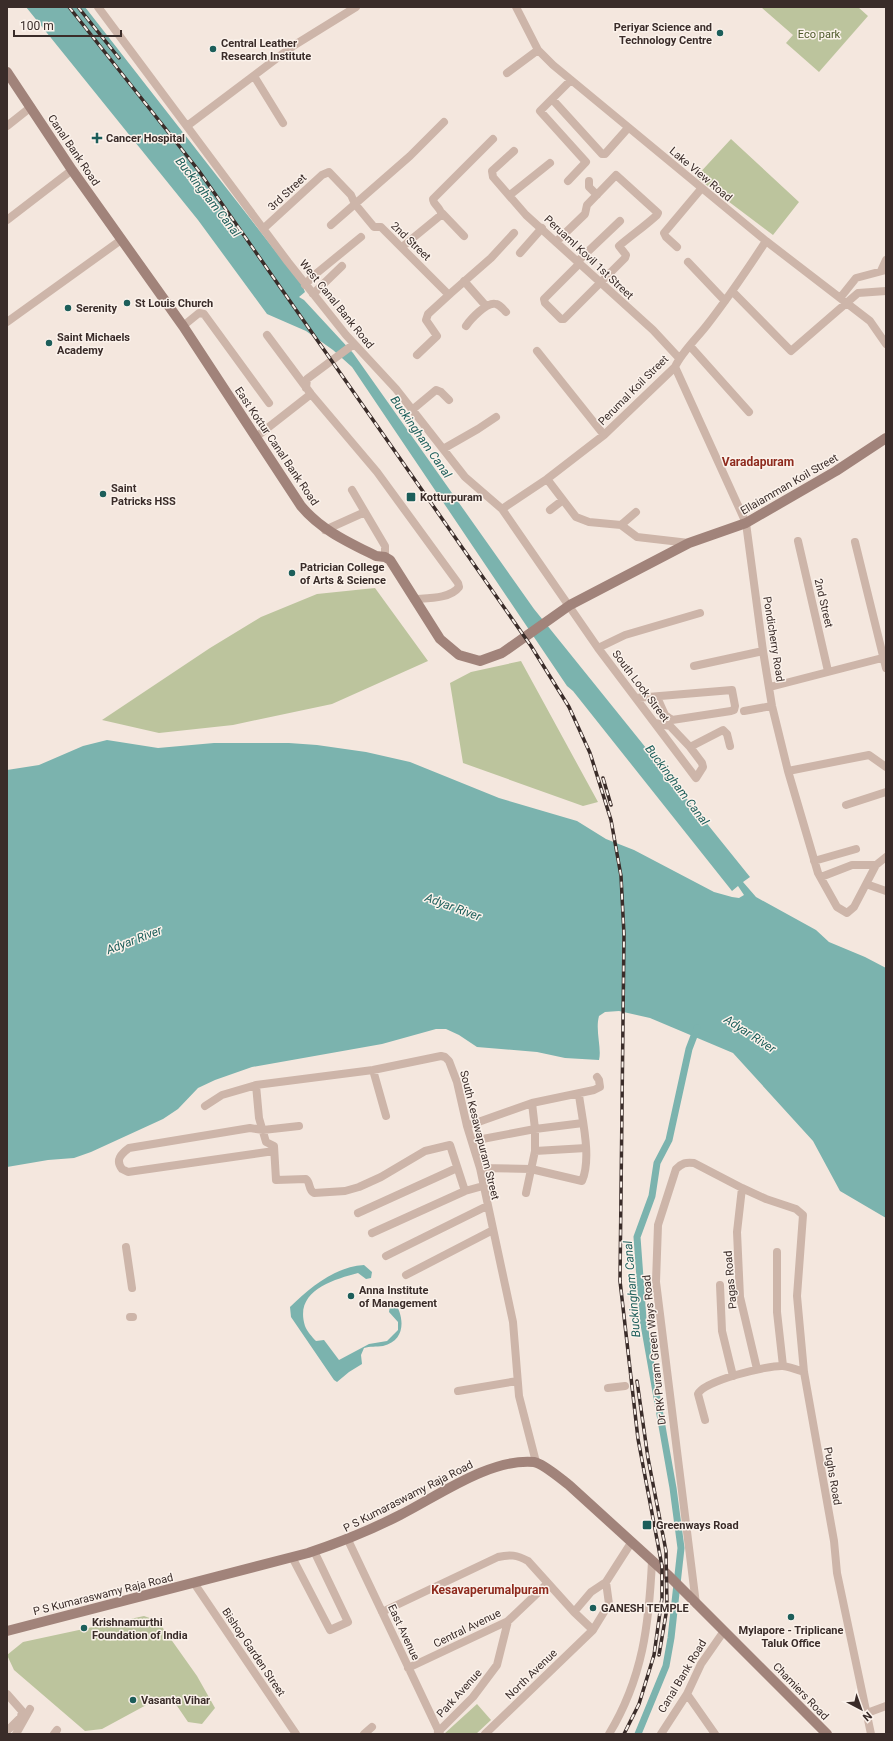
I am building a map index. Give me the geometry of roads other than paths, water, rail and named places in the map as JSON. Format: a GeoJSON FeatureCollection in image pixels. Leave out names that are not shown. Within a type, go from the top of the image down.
{"type":"FeatureCollection","features":[{"type":"Feature","properties":{"kind":"street","name":"West Canal Bank Road"},"geometry":{"type":"LineString","coordinates":[[98,7],[352,346],[396,389],[465,477],[502,509],[570,605]]}},
{"type":"Feature","properties":{"kind":"street"},"geometry":{"type":"LineString","coordinates":[[187,126],[293,46],[356,7]]}},
{"type":"Feature","properties":{"kind":"street","name":"Lake View Road"},"geometry":{"type":"LineString","coordinates":[[516,7],[538,50],[571,80],[701,188],[766,241],[870,321],[886,344]]}},
{"type":"Feature","properties":{"kind":"street"},"geometry":{"type":"LineString","coordinates":[[507,73],[538,50]]}},
{"type":"Feature","properties":{"kind":"street","name":"Canal Bank Road"},"geometry":{"type":"LineString","coordinates":[[7,72],[72,170],[121,240]]}},
{"type":"Feature","properties":{"kind":"street"},"geometry":{"type":"LineString","coordinates":[[254,76],[283,123]]}},
{"type":"Feature","properties":{"kind":"street"},"geometry":{"type":"LineString","coordinates":[[568,181],[586,162],[540,112],[540,110],[571,80]]}},
{"type":"Feature","properties":{"kind":"street"},"geometry":{"type":"LineString","coordinates":[[552,99],[602,154],[605,154],[628,128]]}},
{"type":"Feature","properties":{"kind":"street"},"geometry":{"type":"LineString","coordinates":[[7,126],[31,107]]}},
{"type":"Feature","properties":{"kind":"street"},"geometry":{"type":"LineString","coordinates":[[331,225],[410,156],[444,122]]}},
{"type":"Feature","properties":{"kind":"street"},"geometry":{"type":"LineString","coordinates":[[464,236],[433,203],[433,199],[494,139]]}},
{"type":"Feature","properties":{"kind":"street","name":"Peruaml Kovil 1st Street"},"geometry":{"type":"LineString","coordinates":[[514,151],[494,168],[491,172],[493,177],[526,215],[557,241],[653,330],[679,358]]}},
{"type":"Feature","properties":{"kind":"street"},"geometry":{"type":"LineString","coordinates":[[510,195],[550,163]]}},
{"type":"Feature","properties":{"kind":"street"},"geometry":{"type":"LineString","coordinates":[[7,220],[72,170]]}},
{"type":"Feature","properties":{"kind":"street","name":"2nd Street"},"geometry":{"type":"LineString","coordinates":[[327,172],[331,173],[351,195],[355,204],[374,227],[381,227],[450,293]]}},
{"type":"Feature","properties":{"kind":"street","name":"3rd Street"},"geometry":{"type":"LineString","coordinates":[[263,229],[327,172]]}},
{"type":"Feature","properties":{"kind":"street"},"geometry":{"type":"LineString","coordinates":[[557,241],[585,214],[586,207],[616,175],[658,214],[641,229],[634,232],[620,246],[626,256],[564,319],[559,318],[544,300],[620,221]]}},
{"type":"Feature","properties":{"kind":"street"},"geometry":{"type":"LineString","coordinates":[[589,181],[589,187],[597,195]]}},
{"type":"Feature","properties":{"kind":"street"},"geometry":{"type":"LineString","coordinates":[[677,247],[666,237],[664,233],[701,188]]}},
{"type":"Feature","properties":{"kind":"street"},"geometry":{"type":"LineString","coordinates":[[402,247],[442,213]]}},
{"type":"Feature","properties":{"kind":"street"},"geometry":{"type":"LineString","coordinates":[[520,252],[542,228]]}},
{"type":"Feature","properties":{"kind":"street"},"geometry":{"type":"LineString","coordinates":[[417,355],[437,336],[426,320],[428,314],[491,258],[514,234]]}},
{"type":"Feature","properties":{"kind":"street"},"geometry":{"type":"LineString","coordinates":[[305,285],[312,277],[361,237]]}},
{"type":"Feature","properties":{"kind":"street"},"geometry":{"type":"LineString","coordinates":[[7,322],[121,240]]}},
{"type":"Feature","properties":{"kind":"street","name":"East Kottur Canal Bank Road"},"geometry":{"type":"LineString","coordinates":[[121,240],[183,326],[301,506],[315,522],[325,530],[376,556],[385,557]]}},
{"type":"Feature","properties":{"kind":"street","name":"Perumal Koil Street"},"geometry":{"type":"LineString","coordinates":[[502,509],[547,479],[604,435],[675,367],[679,358],[725,301],[766,241]]}},
{"type":"Feature","properties":{"kind":"street"},"geometry":{"type":"LineString","coordinates":[[732,291],[791,351],[843,300],[856,278],[883,270],[886,260]]}},
{"type":"Feature","properties":{"kind":"street"},"geometry":{"type":"LineString","coordinates":[[688,262],[725,301]]}},
{"type":"Feature","properties":{"kind":"street"},"geometry":{"type":"LineString","coordinates":[[313,294],[342,266]]}},
{"type":"Feature","properties":{"kind":"street"},"geometry":{"type":"LineString","coordinates":[[464,282],[486,306]]}},
{"type":"Feature","properties":{"kind":"street"},"geometry":{"type":"LineString","coordinates":[[843,300],[858,293],[886,291]]}},
{"type":"Feature","properties":{"kind":"street"},"geometry":{"type":"LineString","coordinates":[[466,326],[486,306],[492,303],[497,304],[506,312]]}},
{"type":"Feature","properties":{"kind":"street"},"geometry":{"type":"LineString","coordinates":[[183,326],[197,314],[204,314],[269,404]]}},
{"type":"Feature","properties":{"kind":"street"},"geometry":{"type":"LineString","coordinates":[[267,335],[308,391],[377,472],[458,583],[458,587],[452,593],[441,596],[414,599]]}},
{"type":"Feature","properties":{"kind":"street"},"geometry":{"type":"LineString","coordinates":[[308,391],[305,381],[352,346]]}},
{"type":"Feature","properties":{"kind":"street"},"geometry":{"type":"LineString","coordinates":[[690,346],[749,412]]}},
{"type":"Feature","properties":{"kind":"street"},"geometry":{"type":"LineString","coordinates":[[536,351],[604,435]]}},
{"type":"Feature","properties":{"kind":"street","name":"Pondicherry Road"},"geometry":{"type":"LineString","coordinates":[[675,367],[746,523],[763,651],[770,687],[771,706],[775,716],[788,771],[818,873],[837,907],[847,913],[854,907],[866,884]]}},
{"type":"Feature","properties":{"kind":"street"},"geometry":{"type":"LineString","coordinates":[[412,410],[436,390],[441,392],[449,400]]}},
{"type":"Feature","properties":{"kind":"street"},"geometry":{"type":"LineString","coordinates":[[256,437],[308,391]]}},
{"type":"Feature","properties":{"kind":"street"},"geometry":{"type":"LineString","coordinates":[[443,449],[478,430],[496,417]]}},
{"type":"Feature","properties":{"kind":"street","name":"Ellaiamman Koil Street"},"geometry":{"type":"LineString","coordinates":[[570,605],[689,543],[746,523],[836,472],[886,438]]}},
{"type":"Feature","properties":{"kind":"street"},"geometry":{"type":"LineString","coordinates":[[547,479],[576,517],[589,522],[621,525],[637,537],[689,543]]}},
{"type":"Feature","properties":{"kind":"street"},"geometry":{"type":"LineString","coordinates":[[352,490],[385,546],[385,557],[392,563],[440,638],[459,655],[480,661],[502,653],[570,605]]}},
{"type":"Feature","properties":{"kind":"street"},"geometry":{"type":"LineString","coordinates":[[550,510],[563,500]]}},
{"type":"Feature","properties":{"kind":"street"},"geometry":{"type":"LineString","coordinates":[[325,530],[364,512]]}},
{"type":"Feature","properties":{"kind":"street"},"geometry":{"type":"LineString","coordinates":[[621,525],[636,512]]}},
{"type":"Feature","properties":{"kind":"street","name":"2nd Street"},"geometry":{"type":"LineString","coordinates":[[798,541],[828,671]]}},
{"type":"Feature","properties":{"kind":"street"},"geometry":{"type":"LineString","coordinates":[[856,542],[886,668]]}},
{"type":"Feature","properties":{"kind":"street","name":"South Lock Street"},"geometry":{"type":"LineString","coordinates":[[570,605],[598,648],[696,778],[703,766],[690,747]]}},
{"type":"Feature","properties":{"kind":"street"},"geometry":{"type":"LineString","coordinates":[[598,648],[625,635],[700,613]]}},
{"type":"Feature","properties":{"kind":"street"},"geometry":{"type":"LineString","coordinates":[[694,666],[763,651]]}},
{"type":"Feature","properties":{"kind":"street"},"geometry":{"type":"LineString","coordinates":[[770,687],[828,671],[884,658]]}},
{"type":"Feature","properties":{"kind":"street"},"geometry":{"type":"LineString","coordinates":[[636,698],[732,690],[735,706],[734,710],[730,711],[672,720],[665,715],[656,697]]}},
{"type":"Feature","properties":{"kind":"street"},"geometry":{"type":"LineString","coordinates":[[744,711],[771,706]]}},
{"type":"Feature","properties":{"kind":"street"},"geometry":{"type":"LineString","coordinates":[[655,722],[670,726],[690,747],[723,730],[727,734],[730,746]]}},
{"type":"Feature","properties":{"kind":"street"},"geometry":{"type":"LineString","coordinates":[[788,771],[869,755],[886,767]]}},
{"type":"Feature","properties":{"kind":"street"},"geometry":{"type":"LineString","coordinates":[[846,805],[886,792]]}},
{"type":"Feature","properties":{"kind":"street"},"geometry":{"type":"LineString","coordinates":[[814,861],[856,849]]}},
{"type":"Feature","properties":{"kind":"street"},"geometry":{"type":"LineString","coordinates":[[886,857],[876,865],[866,884],[886,891]]}},
{"type":"Feature","properties":{"kind":"street"},"geometry":{"type":"LineString","coordinates":[[821,877],[852,865],[876,865]]}},
{"type":"Feature","properties":{"kind":"street","name":"South Kesawapuram Street"},"geometry":{"type":"LineString","coordinates":[[205,1106],[222,1096],[256,1085],[373,1070],[441,1056],[445,1057],[449,1061],[457,1082],[467,1126],[480,1168],[482,1186],[513,1322],[517,1381],[536,1462]]}},
{"type":"Feature","properties":{"kind":"street"},"geometry":{"type":"LineString","coordinates":[[373,1070],[386,1116]]}},
{"type":"Feature","properties":{"kind":"street"},"geometry":{"type":"LineString","coordinates":[[467,1126],[532,1104],[579,1095],[598,1089],[600,1084],[597,1077]]}},
{"type":"Feature","properties":{"kind":"street"},"geometry":{"type":"LineString","coordinates":[[256,1085],[259,1118],[266,1142],[273,1144],[276,1180],[306,1179],[311,1191],[314,1193],[345,1191],[360,1187],[381,1177],[425,1151],[450,1145],[465,1191]]}},
{"type":"Feature","properties":{"kind":"street"},"geometry":{"type":"LineString","coordinates":[[480,1168],[531,1169],[582,1181],[585,1168],[586,1148],[579,1095]]}},
{"type":"Feature","properties":{"kind":"street"},"geometry":{"type":"LineString","coordinates":[[526,1193],[535,1150],[535,1129],[532,1104]]}},
{"type":"Feature","properties":{"kind":"street"},"geometry":{"type":"LineString","coordinates":[[472,1141],[535,1129],[583,1123]]}},
{"type":"Feature","properties":{"kind":"street"},"geometry":{"type":"LineString","coordinates":[[274,1151],[128,1172],[124,1171],[120,1166],[119,1161],[121,1154],[129,1148],[242,1130],[263,1130],[299,1126]]}},
{"type":"Feature","properties":{"kind":"street"},"geometry":{"type":"LineString","coordinates":[[535,1150],[586,1148]]}},
{"type":"Feature","properties":{"kind":"street","name":"Dr RK Puram Green Ways Road"},"geometry":{"type":"LineString","coordinates":[[696,1604],[656,1282],[658,1225],[673,1176],[676,1169],[681,1164],[687,1162],[694,1163],[742,1188]]}},
{"type":"Feature","properties":{"kind":"street"},"geometry":{"type":"LineString","coordinates":[[358,1213],[457,1168]]}},
{"type":"Feature","properties":{"kind":"street"},"geometry":{"type":"LineString","coordinates":[[372,1233],[465,1191],[482,1186]]}},
{"type":"Feature","properties":{"kind":"street","name":"Pughs Road"},"geometry":{"type":"LineString","coordinates":[[742,1188],[766,1199],[796,1209],[803,1215],[804,1220],[797,1296],[804,1372],[834,1540],[837,1573],[871,1734]]}},
{"type":"Feature","properties":{"kind":"street","name":"Pagas Road"},"geometry":{"type":"LineString","coordinates":[[742,1188],[737,1232],[740,1297],[757,1369]]}},
{"type":"Feature","properties":{"kind":"street"},"geometry":{"type":"LineString","coordinates":[[386,1256],[487,1206]]}},
{"type":"Feature","properties":{"kind":"street"},"geometry":{"type":"LineString","coordinates":[[406,1276],[493,1230]]}},
{"type":"Feature","properties":{"kind":"street"},"geometry":{"type":"LineString","coordinates":[[126,1247],[132,1288]]}},
{"type":"Feature","properties":{"kind":"street"},"geometry":{"type":"LineString","coordinates":[[777,1252],[777,1312],[783,1366]]}},
{"type":"Feature","properties":{"kind":"street"},"geometry":{"type":"LineString","coordinates":[[720,1285],[722,1331],[733,1376]]}},
{"type":"Feature","properties":{"kind":"street"},"geometry":{"type":"LineString","coordinates":[[705,1420],[698,1394],[700,1391],[733,1376],[757,1369],[783,1366],[804,1372]]}},
{"type":"Feature","properties":{"kind":"street"},"geometry":{"type":"LineString","coordinates":[[458,1391],[517,1381]]}},
{"type":"Feature","properties":{"kind":"street"},"geometry":{"type":"LineString","coordinates":[[608,1388],[625,1386]]}},
{"type":"Feature","properties":{"kind":"street","name":"P S Kumaraswamy Raja Road"},"geometry":{"type":"LineString","coordinates":[[7,1631],[314,1551],[348,1540],[400,1516],[490,1468],[514,1462],[536,1462]]}},
{"type":"Feature","properties":{"kind":"street"},"geometry":{"type":"LineString","coordinates":[[536,1462],[569,1485],[669,1576],[724,1631]]}},
{"type":"Feature","properties":{"kind":"street","name":"East Avenue"},"geometry":{"type":"LineString","coordinates":[[348,1540],[439,1733]]}},
{"type":"Feature","properties":{"kind":"street"},"geometry":{"type":"LineString","coordinates":[[574,1612],[591,1592],[606,1582],[632,1543]]}},
{"type":"Feature","properties":{"kind":"street"},"geometry":{"type":"LineString","coordinates":[[292,1557],[330,1630],[348,1622],[314,1551]]}},
{"type":"Feature","properties":{"kind":"street"},"geometry":{"type":"LineString","coordinates":[[382,1612],[498,1557],[510,1554],[519,1556],[528,1561],[574,1612],[593,1630]]}},
{"type":"Feature","properties":{"kind":"street"},"geometry":{"type":"LineString","coordinates":[[609,1734],[632,1689],[642,1652],[650,1607],[652,1561]]}},
{"type":"Feature","properties":{"kind":"street","name":"North Avenue"},"geometry":{"type":"LineString","coordinates":[[484,1734],[593,1630],[609,1604],[606,1582]]}},
{"type":"Feature","properties":{"kind":"street","name":"Bishop Garden Street"},"geometry":{"type":"LineString","coordinates":[[194,1583],[296,1734]]}},
{"type":"Feature","properties":{"kind":"street","name":"Central Avenue"},"geometry":{"type":"LineString","coordinates":[[408,1668],[508,1621],[548,1584]]}},
{"type":"Feature","properties":{"kind":"street","name":"Park Avenue"},"geometry":{"type":"LineString","coordinates":[[439,1733],[473,1697],[497,1665],[508,1621]]}},
{"type":"Feature","properties":{"kind":"street","name":"Canal Bank Road"},"geometry":{"type":"LineString","coordinates":[[661,1734],[687,1694],[701,1664],[724,1631]]}},
{"type":"Feature","properties":{"kind":"street","name":"Chamiers Road"},"geometry":{"type":"LineString","coordinates":[[724,1631],[827,1734]]}},
{"type":"Feature","properties":{"kind":"street"},"geometry":{"type":"LineString","coordinates":[[7,1694],[20,1708],[22,1714],[21,1717],[7,1731]]}},
{"type":"Feature","properties":{"kind":"street"},"geometry":{"type":"LineString","coordinates":[[687,1694],[715,1734]]}},
{"type":"Feature","properties":{"kind":"street"},"geometry":{"type":"LineString","coordinates":[[866,1713],[886,1706]]}},
{"type":"Feature","properties":{"kind":"street"},"geometry":{"type":"LineString","coordinates":[[16,1734],[30,1709]]}},
{"type":"Feature","properties":{"kind":"street"},"geometry":{"type":"LineString","coordinates":[[364,1734],[372,1727]]}},
{"type":"Feature","properties":{"kind":"water","name":"Adyar River"},"geometry":{"type":"Polygon","coordinates":[[[26,7],[85,7],[302,285],[305,292],[299,297],[304,300],[353,353],[534,609],[750,877],[743,882],[756,897],[816,930],[829,942],[865,957],[886,968],[886,1218],[840,1191],[813,1141],[733,1053],[650,1018],[619,1011],[605,1012],[599,1016],[599,1060],[565,1058],[537,1052],[477,1047],[459,1035],[446,1029],[436,1029],[382,1044],[252,1067],[215,1080],[198,1088],[178,1109],[163,1119],[91,1152],[74,1158],[48,1160],[7,1167],[7,770],[39,765],[83,746],[107,740],[158,748],[214,743],[289,743],[317,745],[366,752],[410,762],[499,798],[577,821],[606,839],[634,850],[714,892],[739,898],[744,895],[738,886],[732,891],[573,691],[567,686],[352,367],[333,350],[306,331],[267,314],[198,220],[26,7]]]}},
{"type":"Feature","properties":{"kind":"water"},"geometry":{"type":"Polygon","coordinates":[[[364,1265],[372,1272],[371,1278],[366,1279],[358,1273],[337,1279],[318,1289],[310,1296],[305,1304],[303,1314],[307,1330],[316,1341],[324,1340],[339,1360],[369,1344],[387,1341],[398,1330],[398,1322],[389,1312],[390,1305],[394,1301],[400,1314],[401,1328],[396,1339],[391,1343],[383,1346],[364,1348],[361,1355],[362,1364],[337,1382],[334,1380],[291,1317],[290,1307],[306,1292],[324,1279],[343,1270],[364,1265]]]}},
{"type":"Feature","properties":{"kind":"waterway","name":"Buckingham Canal"},"geometry":{"type":"LineString","coordinates":[[638,1734],[666,1666],[671,1638],[681,1548],[673,1488],[643,1319],[637,1237],[652,1196],[657,1163],[669,1140],[689,1049],[697,1028]]}},
{"type":"Feature","properties":{"kind":"railway"},"geometry":{"type":"LineString","coordinates":[[69,7],[199,171],[531,646],[569,707],[590,753],[611,820],[621,876],[624,935],[620,1281],[638,1439],[662,1566],[662,1598],[654,1655],[639,1704],[624,1734]]}},
{"type":"Feature","properties":{"kind":"railway"},"geometry":{"type":"LineString","coordinates":[[78,7],[119,58]]}},
{"type":"Feature","properties":{"kind":"railway"},"geometry":{"type":"LineString","coordinates":[[603,778],[611,805]]}},
{"type":"Feature","properties":{"kind":"railway"},"geometry":{"type":"LineString","coordinates":[[637,1381],[648,1458],[666,1551],[667,1608],[659,1655]]}},
{"type":"Feature","properties":{"kind":"place","name":"Periyar Science and Technology Centre"},"geometry":{"type":"Point","coordinates":[720,33]}},
{"type":"Feature","properties":{"kind":"place","name":"Central Leather Research Institute"},"geometry":{"type":"Point","coordinates":[213,49]}},
{"type":"Feature","properties":{"kind":"place","name":"Cancer Hospital"},"geometry":{"type":"Point","coordinates":[97,138]}},
{"type":"Feature","properties":{"kind":"place","name":"St Louis Church"},"geometry":{"type":"Point","coordinates":[127,303]}},
{"type":"Feature","properties":{"kind":"place","name":"Serenity"},"geometry":{"type":"Point","coordinates":[68,308]}},
{"type":"Feature","properties":{"kind":"place","name":"Saint Michaels Academy"},"geometry":{"type":"Point","coordinates":[49,343]}},
{"type":"Feature","properties":{"kind":"place","name":"Saint Patricks HSS"},"geometry":{"type":"Point","coordinates":[103,494]}},
{"type":"Feature","properties":{"kind":"place","name":"Kotturpuram"},"geometry":{"type":"Point","coordinates":[411,497]}},
{"type":"Feature","properties":{"kind":"place","name":"Patrician College of Arts & Science"},"geometry":{"type":"Point","coordinates":[292,573]}},
{"type":"Feature","properties":{"kind":"place","name":"Anna Institute of Management"},"geometry":{"type":"Point","coordinates":[351,1296]}},
{"type":"Feature","properties":{"kind":"place","name":"Greenways Road"},"geometry":{"type":"Point","coordinates":[647,1525]}},
{"type":"Feature","properties":{"kind":"place","name":"GANESH TEMPLE"},"geometry":{"type":"Point","coordinates":[593,1608]}},
{"type":"Feature","properties":{"kind":"place","name":"Mylapore - Triplicane Taluk Office"},"geometry":{"type":"Point","coordinates":[791,1617]}},
{"type":"Feature","properties":{"kind":"place","name":"Krishnamurthi Foundation of India"},"geometry":{"type":"Point","coordinates":[84,1628]}},
{"type":"Feature","properties":{"kind":"place","name":"Vasanta Vihar"},"geometry":{"type":"Point","coordinates":[133,1700]}},
{"type":"Feature","properties":{"kind":"district","name":"Varadapuram"},"geometry":{"type":"Point","coordinates":[758,462]}},
{"type":"Feature","properties":{"kind":"district","name":"Kesavaperumalpuram"},"geometry":{"type":"Point","coordinates":[490,1590]}},
{"type":"Feature","properties":{"kind":"park label","name":"Eco park"},"geometry":{"type":"Point","coordinates":[819,34]}}]}
